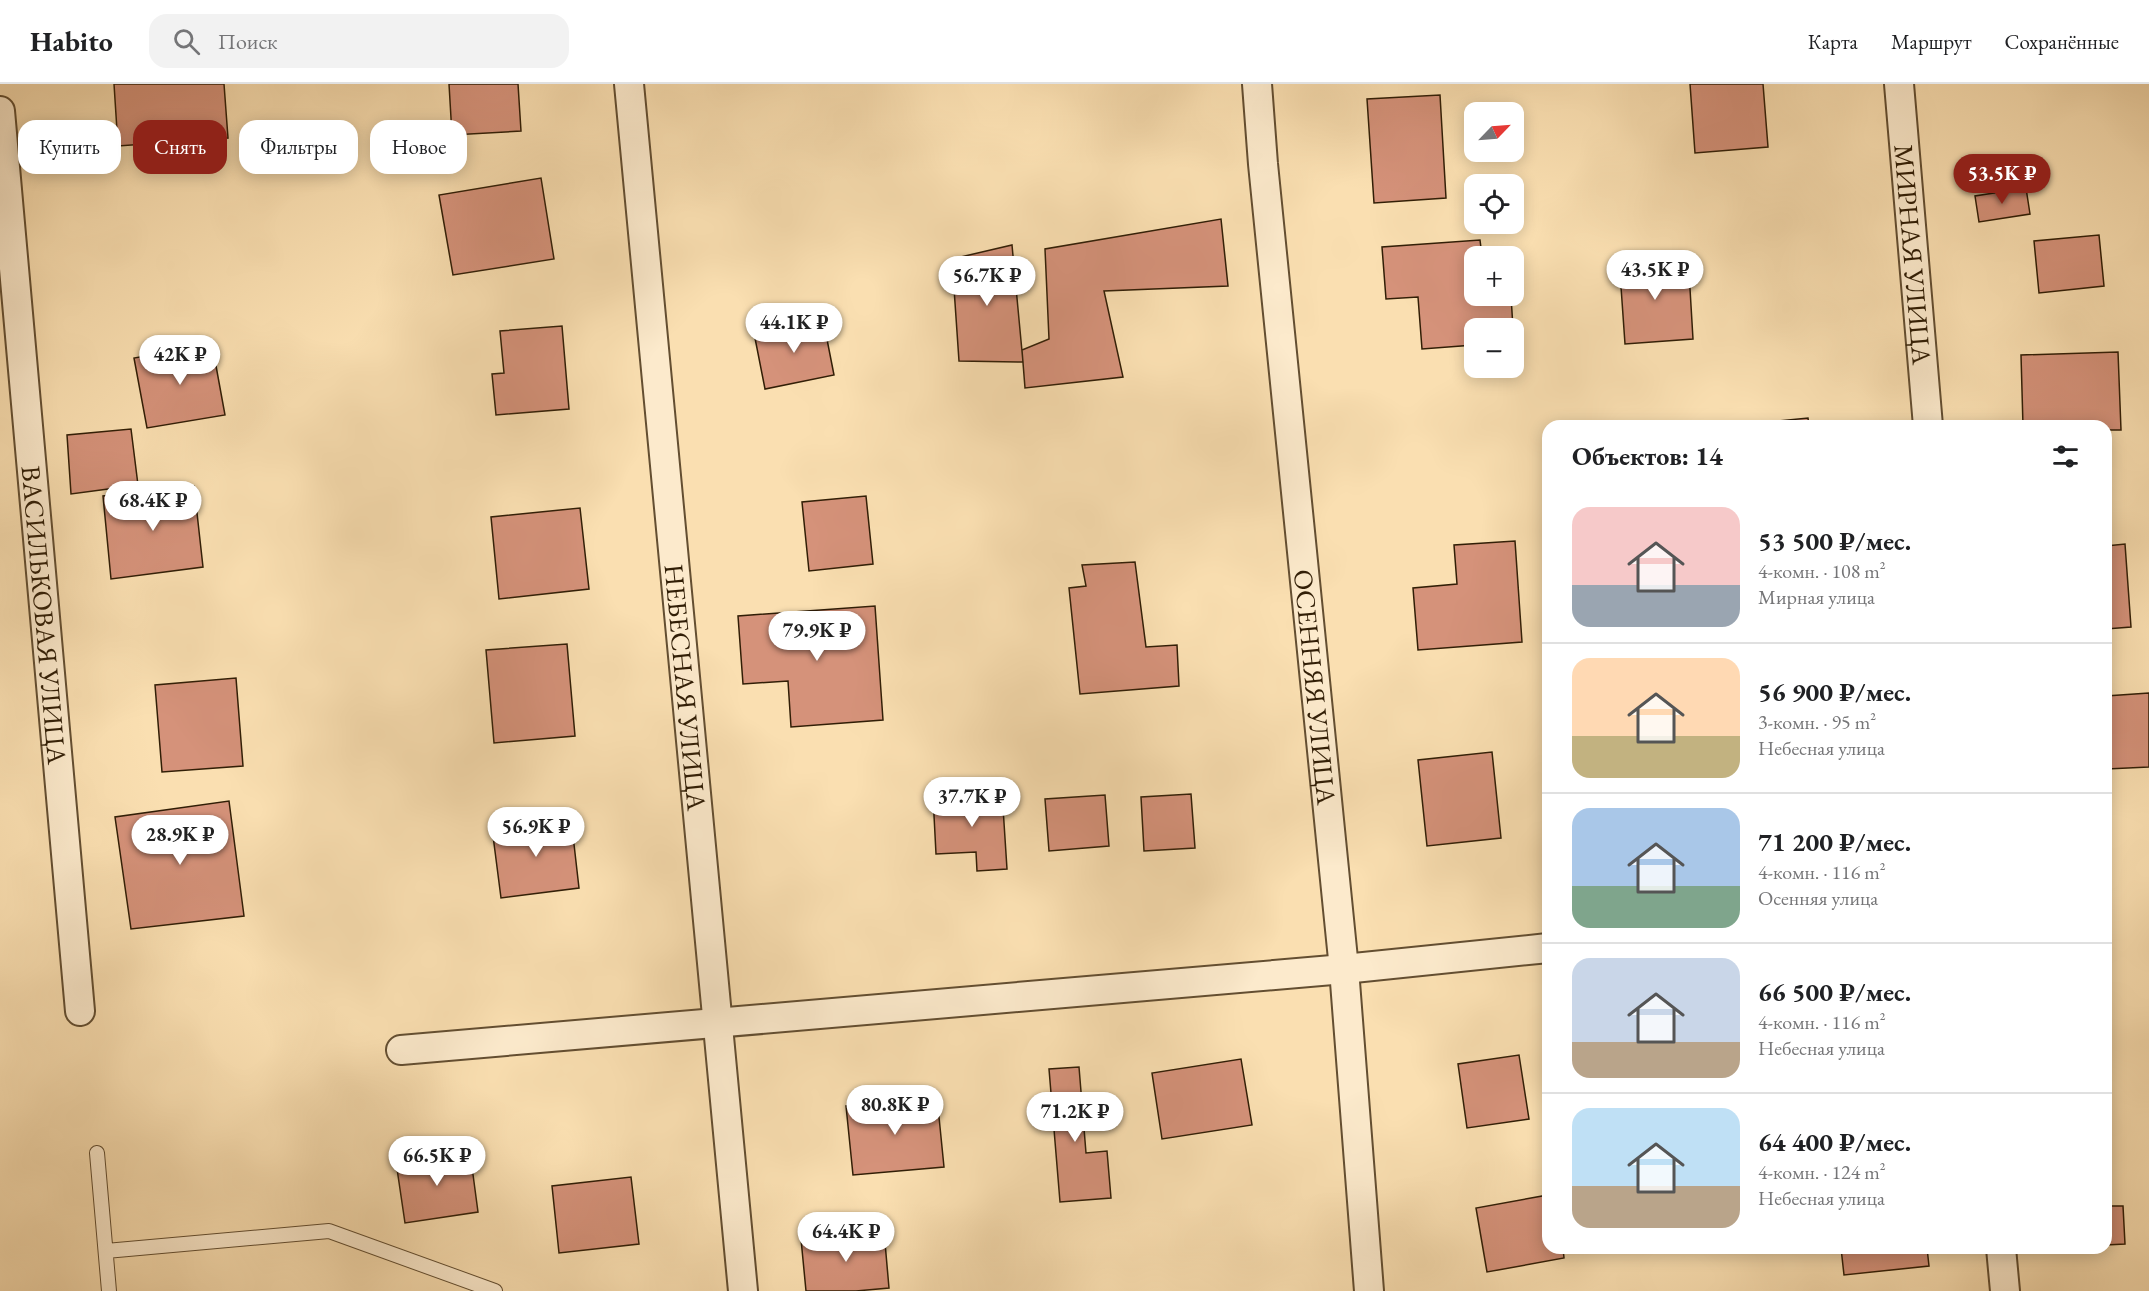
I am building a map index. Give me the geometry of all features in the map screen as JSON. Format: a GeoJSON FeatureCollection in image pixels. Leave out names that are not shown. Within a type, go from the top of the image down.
{"type":"FeatureCollection","features":[{"type":"Feature","properties":{"kind":"street","name":"НЕБЕСНАЯ УЛИЦА"},"geometry":{"type":"LineString","coordinates":[[629,84],[743,1291]]}},
{"type":"Feature","properties":{"kind":"street","name":"ОСЕННЯЯ УЛИЦА"},"geometry":{"type":"LineString","coordinates":[[1257,84],[1263,164],[1344,969],[1369,1291]]}},
{"type":"Feature","properties":{"kind":"street","name":"МИРНАЯ УЛИЦА"},"geometry":{"type":"LineString","coordinates":[[1899,84],[1927,420]]}},
{"type":"Feature","properties":{"kind":"street","name":"ВАСИЛЬКОВАЯ УЛИЦА"},"geometry":{"type":"LineString","coordinates":[[0,111],[80,1011]]}},
{"type":"Feature","properties":{"kind":"street"},"geometry":{"type":"LineString","coordinates":[[400,1050],[1344,969],[1542,949]]}},
{"type":"Feature","properties":{"kind":"street"},"geometry":{"type":"LineString","coordinates":[[2002,1254],[2005,1291]]}},
{"type":"Feature","properties":{"kind":"lane"},"geometry":{"type":"LineString","coordinates":[[97,1153],[109,1291]]}},
{"type":"Feature","properties":{"kind":"lane"},"geometry":{"type":"LineString","coordinates":[[106,1251],[329,1231],[495,1291]]}},
{"type":"Feature","properties":{"kind":"building"},"geometry":{"type":"Polygon","coordinates":[[[114,84],[224,84],[227,120],[133,120],[133,145],[121,146],[121,120],[116,120],[114,84]]]}},
{"type":"Feature","properties":{"kind":"building"},"geometry":{"type":"Polygon","coordinates":[[[449,84],[518,84],[521,131],[467,134],[467,120],[451,120],[449,84]]]}},
{"type":"Feature","properties":{"kind":"building"},"geometry":{"type":"Polygon","coordinates":[[[1690,84],[1763,84],[1768,147],[1695,153],[1690,84]]]}},
{"type":"Feature","properties":{"kind":"building"},"geometry":{"type":"Polygon","coordinates":[[[1440,95],[1446,198],[1374,203],[1367,99],[1440,95]]]}},
{"type":"Feature","properties":{"kind":"building"},"geometry":{"type":"Polygon","coordinates":[[[541,178],[554,259],[453,275],[439,195],[541,178]]]}},
{"type":"Feature","properties":{"kind":"building"},"geometry":{"type":"Polygon","coordinates":[[[2026,188],[2030,214],[1979,222],[1975,196],[2026,188]]]}},
{"type":"Feature","properties":{"kind":"building"},"geometry":{"type":"Polygon","coordinates":[[[1221,219],[1228,286],[1104,291],[1123,377],[1025,388],[1022,350],[1049,339],[1045,249],[1221,219]]]}},
{"type":"Feature","properties":{"kind":"building"},"geometry":{"type":"Polygon","coordinates":[[[2099,235],[2104,286],[2039,293],[2034,241],[2099,235]]]}},
{"type":"Feature","properties":{"kind":"building"},"geometry":{"type":"Polygon","coordinates":[[[1480,240],[1481,246],[1464,246],[1464,306],[1512,306],[1512,318],[1464,318],[1464,346],[1422,349],[1418,297],[1386,299],[1382,247],[1480,240]]]}},
{"type":"Feature","properties":{"kind":"building"},"geometry":{"type":"Polygon","coordinates":[[[1012,245],[1023,362],[959,361],[952,259],[1012,245]]]}},
{"type":"Feature","properties":{"kind":"building"},"geometry":{"type":"Polygon","coordinates":[[[1668,255],[1669,273],[1689,272],[1693,339],[1625,344],[1619,258],[1668,255]]]}},
{"type":"Feature","properties":{"kind":"building"},"geometry":{"type":"Polygon","coordinates":[[[823,319],[834,375],[765,389],[754,333],[823,319]]]}},
{"type":"Feature","properties":{"kind":"building"},"geometry":{"type":"Polygon","coordinates":[[[562,326],[569,409],[496,415],[492,374],[504,373],[500,331],[562,326]]]}},
{"type":"Feature","properties":{"kind":"building"},"geometry":{"type":"Polygon","coordinates":[[[212,344],[225,415],[147,428],[134,358],[212,344]]]}},
{"type":"Feature","properties":{"kind":"building"},"geometry":{"type":"Polygon","coordinates":[[[2118,352],[2121,430],[2112,430],[2112,420],[2023,420],[2021,355],[2118,352]]]}},
{"type":"Feature","properties":{"kind":"building"},"geometry":{"type":"Polygon","coordinates":[[[131,429],[138,485],[71,494],[67,435],[131,429]]]}},
{"type":"Feature","properties":{"kind":"building"},"geometry":{"type":"Polygon","coordinates":[[[194,486],[203,567],[111,579],[103,496],[194,486]]]}},
{"type":"Feature","properties":{"kind":"building"},"geometry":{"type":"Polygon","coordinates":[[[866,496],[873,564],[809,571],[802,502],[866,496]]]}},
{"type":"Feature","properties":{"kind":"building"},"geometry":{"type":"Polygon","coordinates":[[[580,508],[589,589],[499,599],[491,517],[580,508]]]}},
{"type":"Feature","properties":{"kind":"building"},"geometry":{"type":"Polygon","coordinates":[[[1515,541],[1522,642],[1418,650],[1413,588],[1457,584],[1454,545],[1515,541]]]}},
{"type":"Feature","properties":{"kind":"building"},"geometry":{"type":"Polygon","coordinates":[[[2125,544],[2131,627],[2112,629],[2112,545],[2125,544]]]}},
{"type":"Feature","properties":{"kind":"building"},"geometry":{"type":"Polygon","coordinates":[[[1135,562],[1146,647],[1177,645],[1179,686],[1080,694],[1069,588],[1086,586],[1082,565],[1135,562]]]}},
{"type":"Feature","properties":{"kind":"building"},"geometry":{"type":"Polygon","coordinates":[[[875,606],[883,720],[791,727],[788,681],[743,684],[738,616],[875,606]]]}},
{"type":"Feature","properties":{"kind":"building"},"geometry":{"type":"Polygon","coordinates":[[[567,644],[575,736],[494,743],[486,650],[567,644]]]}},
{"type":"Feature","properties":{"kind":"building"},"geometry":{"type":"Polygon","coordinates":[[[236,678],[243,766],[162,772],[155,685],[236,678]]]}},
{"type":"Feature","properties":{"kind":"building"},"geometry":{"type":"Polygon","coordinates":[[[2149,693],[2149,767],[2112,769],[2112,696],[2149,693]]]}},
{"type":"Feature","properties":{"kind":"building"},"geometry":{"type":"Polygon","coordinates":[[[1492,752],[1501,838],[1427,846],[1418,760],[1492,752]]]}},
{"type":"Feature","properties":{"kind":"building"},"geometry":{"type":"Polygon","coordinates":[[[1002,792],[1007,869],[977,871],[976,852],[936,854],[933,796],[1002,792]]]}},
{"type":"Feature","properties":{"kind":"building"},"geometry":{"type":"Polygon","coordinates":[[[1191,794],[1195,848],[1144,851],[1141,797],[1191,794]]]}},
{"type":"Feature","properties":{"kind":"building"},"geometry":{"type":"Polygon","coordinates":[[[1105,795],[1109,846],[1049,851],[1045,799],[1105,795]]]}},
{"type":"Feature","properties":{"kind":"building"},"geometry":{"type":"Polygon","coordinates":[[[229,801],[244,916],[131,929],[115,817],[229,801]]]}},
{"type":"Feature","properties":{"kind":"building"},"geometry":{"type":"Polygon","coordinates":[[[571,818],[579,888],[501,898],[492,828],[571,818]]]}},
{"type":"Feature","properties":{"kind":"building"},"geometry":{"type":"Polygon","coordinates":[[[1519,1055],[1529,1119],[1467,1128],[1458,1064],[1519,1055]]]}},
{"type":"Feature","properties":{"kind":"building"},"geometry":{"type":"Polygon","coordinates":[[[1241,1059],[1252,1125],[1162,1139],[1152,1073],[1241,1059]]]}},
{"type":"Feature","properties":{"kind":"building"},"geometry":{"type":"Polygon","coordinates":[[[1079,1067],[1086,1153],[1107,1151],[1111,1198],[1060,1202],[1049,1069],[1079,1067]]]}},
{"type":"Feature","properties":{"kind":"building"},"geometry":{"type":"Polygon","coordinates":[[[937,1097],[944,1167],[853,1175],[846,1106],[937,1097]]]}},
{"type":"Feature","properties":{"kind":"building"},"geometry":{"type":"Polygon","coordinates":[[[470,1152],[478,1212],[405,1223],[396,1162],[470,1152]]]}},
{"type":"Feature","properties":{"kind":"building"},"geometry":{"type":"Polygon","coordinates":[[[631,1177],[639,1244],[559,1253],[552,1186],[631,1177]]]}},
{"type":"Feature","properties":{"kind":"building"},"geometry":{"type":"Polygon","coordinates":[[[1542,1196],[1542,1254],[1564,1254],[1564,1258],[1487,1272],[1476,1208],[1542,1196]]]}},
{"type":"Feature","properties":{"kind":"building"},"geometry":{"type":"Polygon","coordinates":[[[2112,1206],[2123,1206],[2125,1244],[2112,1245],[2112,1206]]]}},
{"type":"Feature","properties":{"kind":"building"},"geometry":{"type":"Polygon","coordinates":[[[884,1231],[889,1288],[856,1291],[806,1291],[801,1239],[884,1231]]]}},
{"type":"Feature","properties":{"kind":"building"},"geometry":{"type":"Polygon","coordinates":[[[1842,1254],[1928,1254],[1929,1266],[1844,1275],[1842,1254]]]}}]}
